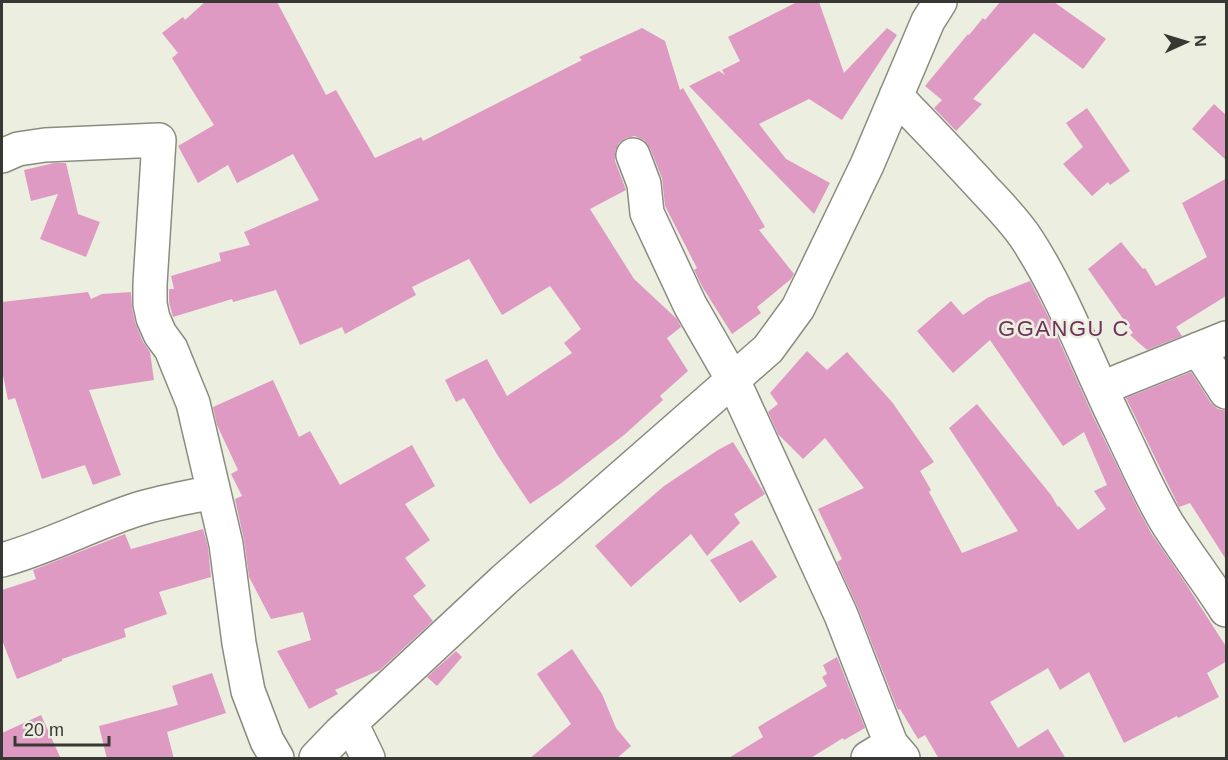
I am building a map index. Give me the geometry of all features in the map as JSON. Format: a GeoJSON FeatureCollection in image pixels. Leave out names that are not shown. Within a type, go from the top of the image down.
{"type":"FeatureCollection","features":[{"type":"Feature","properties":{"kind":"street"},"geometry":{"type":"LineString","coordinates":[[316,759],[351,723],[504,580],[768,350],[798,308],[867,165],[928,21],[940,2]]}},
{"type":"Feature","properties":{"kind":"street"},"geometry":{"type":"LineString","coordinates":[[896,96],[1027,239],[1047,272],[1119,427],[1166,520],[1186,553],[1227,610]]}},
{"type":"Feature","properties":{"kind":"street"},"geometry":{"type":"LineString","coordinates":[[2,156],[18,149],[45,145],[159,140],[150,304],[153,318],[160,334],[171,349],[193,403],[226,544],[248,691],[267,741],[277,759]]}},
{"type":"Feature","properties":{"kind":"street"},"geometry":{"type":"LineString","coordinates":[[633,155],[644,184],[647,213],[690,305],[734,380],[841,615],[887,754]]}},
{"type":"Feature","properties":{"kind":"street"},"geometry":{"type":"LineString","coordinates":[[1101,388],[1212,344],[1227,392]]}},
{"type":"Feature","properties":{"kind":"street"},"geometry":{"type":"LineString","coordinates":[[2,560],[130,511],[213,492]]}},
{"type":"Feature","properties":{"kind":"street"},"geometry":{"type":"LineString","coordinates":[[351,723],[368,759]]}},
{"type":"Feature","properties":{"kind":"building"},"geometry":{"type":"Polygon","coordinates":[[[205,2],[277,2],[326,95],[336,90],[375,158],[421,137],[423,141],[582,60],[579,57],[642,28],[665,41],[680,90],[683,88],[765,227],[759,230],[794,274],[757,307],[761,313],[732,334],[703,288],[694,270],[697,268],[665,206],[662,178],[650,148],[644,140],[635,136],[619,143],[615,151],[615,161],[626,190],[590,209],[634,279],[677,319],[681,327],[667,338],[688,371],[660,396],[663,400],[624,435],[530,504],[464,398],[456,402],[445,380],[487,359],[507,396],[572,353],[564,343],[581,329],[550,286],[502,315],[469,259],[412,287],[416,295],[345,334],[342,327],[300,345],[276,290],[233,302],[232,299],[173,317],[169,302],[169,289],[174,289],[171,276],[221,261],[219,253],[250,245],[244,232],[319,200],[293,154],[237,183],[228,165],[198,183],[178,146],[214,125],[172,58],[178,53],[162,33],[183,17],[185,20],[205,2]]]}},
{"type":"Feature","properties":{"kind":"building"},"geometry":{"type":"Polygon","coordinates":[[[797,2],[819,2],[844,73],[887,28],[897,35],[842,120],[809,99],[759,124],[786,159],[830,183],[814,214],[689,86],[719,71],[725,75],[722,70],[740,61],[728,37],[797,2]]]}},
{"type":"Feature","properties":{"kind":"building"},"geometry":{"type":"Polygon","coordinates":[[[1000,2],[1054,2],[1106,39],[1083,69],[1034,33],[973,99],[982,104],[956,131],[934,108],[942,100],[925,86],[968,34],[983,18],[985,20],[1000,2]]]}},
{"type":"Feature","properties":{"kind":"building"},"geometry":{"type":"Polygon","coordinates":[[[1214,104],[1227,116],[1227,161],[1192,129],[1214,104]]]}},
{"type":"Feature","properties":{"kind":"building"},"geometry":{"type":"Polygon","coordinates":[[[1087,108],[1130,171],[1110,185],[1108,182],[1092,196],[1063,164],[1083,147],[1066,123],[1087,108]]]}},
{"type":"Feature","properties":{"kind":"building"},"geometry":{"type":"Polygon","coordinates":[[[54,163],[66,163],[78,214],[100,222],[86,257],[40,239],[58,194],[31,201],[24,170],[54,163]]]}},
{"type":"Feature","properties":{"kind":"building"},"geometry":{"type":"Polygon","coordinates":[[[1227,178],[1227,298],[1226,296],[1176,327],[1182,336],[1147,350],[1130,335],[1133,333],[1088,269],[1121,242],[1143,269],[1145,268],[1156,286],[1207,257],[1182,203],[1227,178]]]}},
{"type":"Feature","properties":{"kind":"building"},"geometry":{"type":"Polygon","coordinates":[[[1030,281],[1138,509],[1151,533],[1227,648],[1227,661],[1207,673],[1219,697],[1124,743],[1089,672],[1060,690],[1048,668],[990,702],[1018,748],[1048,729],[1066,759],[939,759],[925,735],[918,739],[900,709],[898,710],[858,608],[837,562],[842,559],[818,509],[864,488],[825,438],[803,459],[778,434],[768,412],[778,404],[770,393],[807,351],[827,370],[847,352],[892,402],[934,462],[920,471],[962,553],[1018,531],[949,428],[977,404],[1078,530],[1106,509],[1094,491],[1107,485],[1084,432],[1063,446],[990,340],[953,373],[917,331],[951,301],[963,315],[987,298],[1030,281]]]}},
{"type":"Feature","properties":{"kind":"building"},"geometry":{"type":"Polygon","coordinates":[[[88,292],[91,299],[102,294],[131,292],[135,322],[150,352],[154,380],[89,390],[121,475],[93,485],[85,465],[42,479],[15,398],[8,400],[2,370],[2,302],[88,292]]]}},
{"type":"Feature","properties":{"kind":"building"},"geometry":{"type":"Polygon","coordinates":[[[1191,372],[1211,403],[1218,409],[1227,411],[1227,561],[1190,503],[1179,507],[1126,398],[1191,372]]]}},
{"type":"Feature","properties":{"kind":"building"},"geometry":{"type":"Polygon","coordinates":[[[273,380],[299,437],[310,431],[340,485],[412,445],[435,486],[405,504],[430,540],[405,558],[426,586],[413,596],[433,621],[380,670],[335,690],[338,694],[309,709],[277,651],[311,640],[303,612],[271,619],[249,577],[235,499],[242,496],[231,474],[238,470],[217,425],[213,407],[273,380]]]}},
{"type":"Feature","properties":{"kind":"building"},"geometry":{"type":"Polygon","coordinates":[[[733,442],[765,494],[734,514],[740,523],[707,556],[691,534],[631,587],[595,546],[664,486],[733,442]]]}},
{"type":"Feature","properties":{"kind":"building"},"geometry":{"type":"Polygon","coordinates":[[[203,529],[208,547],[211,577],[159,592],[167,614],[124,629],[126,637],[62,659],[62,661],[17,679],[2,640],[2,590],[36,579],[33,570],[125,534],[131,549],[203,529]]]}},
{"type":"Feature","properties":{"kind":"building"},"geometry":{"type":"Polygon","coordinates":[[[752,540],[777,577],[740,603],[710,560],[752,540]]]}},
{"type":"Feature","properties":{"kind":"building"},"geometry":{"type":"Polygon","coordinates":[[[572,649],[602,694],[616,728],[631,746],[616,759],[529,759],[571,724],[537,674],[572,649]]]}},
{"type":"Feature","properties":{"kind":"building"},"geometry":{"type":"Polygon","coordinates":[[[456,651],[462,657],[437,686],[427,677],[456,651]]]}},
{"type":"Feature","properties":{"kind":"building"},"geometry":{"type":"Polygon","coordinates":[[[837,657],[865,728],[844,740],[843,738],[809,759],[727,759],[763,737],[758,727],[827,686],[822,677],[827,674],[823,665],[837,657]]]}},
{"type":"Feature","properties":{"kind":"building"},"geometry":{"type":"Polygon","coordinates":[[[212,673],[226,713],[167,732],[174,759],[107,759],[99,726],[178,705],[172,686],[212,673]]]}},
{"type":"Feature","properties":{"kind":"building"},"geometry":{"type":"Polygon","coordinates":[[[41,715],[61,759],[2,759],[2,733],[41,715]]]}},
{"type":"Feature","properties":{"kind":"district","name":"GGANGU C"},"geometry":{"type":"Point","coordinates":[1064,328]}}]}
